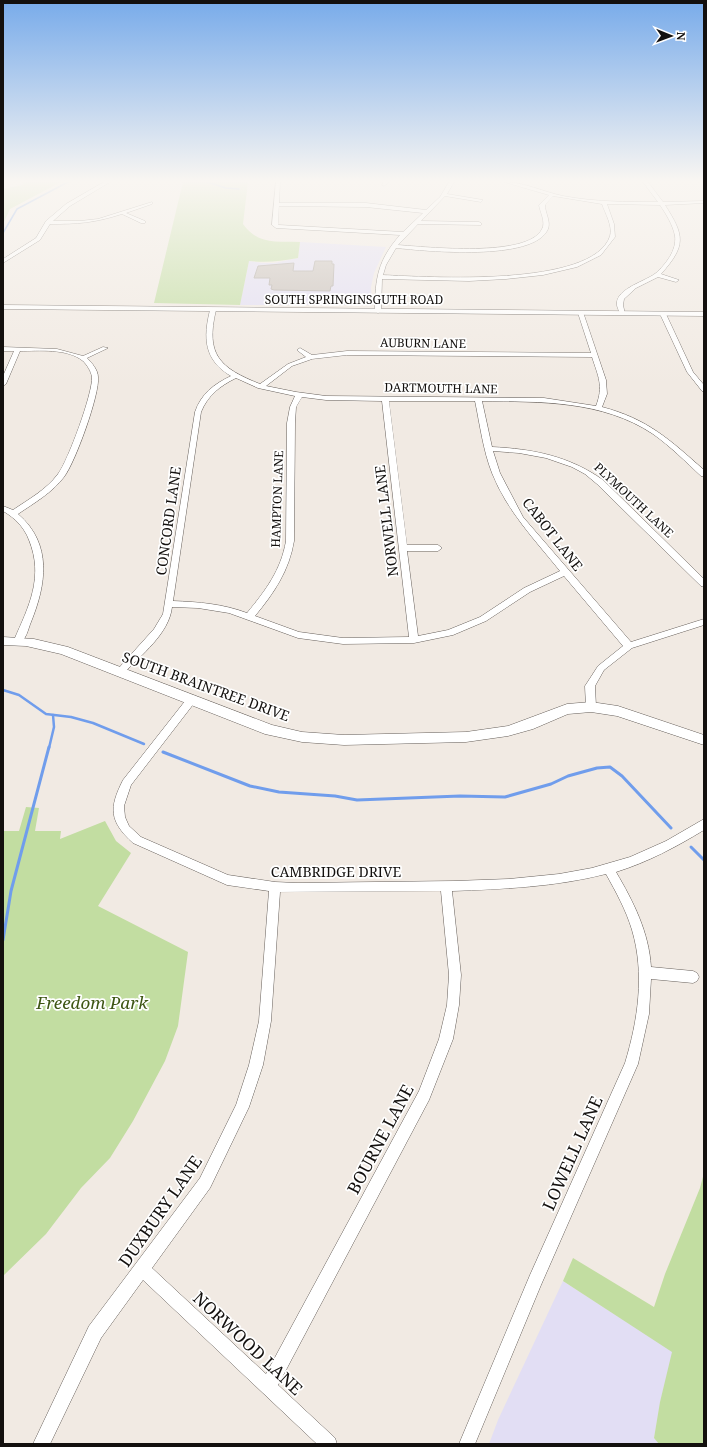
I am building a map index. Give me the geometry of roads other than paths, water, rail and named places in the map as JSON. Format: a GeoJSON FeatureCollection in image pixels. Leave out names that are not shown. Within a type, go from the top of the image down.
{"type":"FeatureCollection","features":[{"type":"Feature","properties":{"kind":"street"},"geometry":{"type":"LineString","coordinates":[[3,260],[20,250]]}},
{"type":"Feature","properties":{"kind":"street"},"geometry":{"type":"LineString","coordinates":[[378,311],[380,277],[383,266],[393,250]]}},
{"type":"Feature","properties":{"kind":"street"},"geometry":{"type":"LineString","coordinates":[[380,277],[494,278],[543,274],[566,269],[592,259],[601,250]]}},
{"type":"Feature","properties":{"kind":"street"},"geometry":{"type":"LineString","coordinates":[[622,314],[620,304],[623,295],[628,290],[657,274],[672,259],[676,250]]}},
{"type":"Feature","properties":{"kind":"street"},"geometry":{"type":"LineString","coordinates":[[543,274],[552,279]]}},
{"type":"Feature","properties":{"kind":"street"},"geometry":{"type":"LineString","coordinates":[[657,274],[676,280]]}},
{"type":"Feature","properties":{"kind":"street","name":"SOUTH SPRINGINSGUTH ROAD"},"geometry":{"type":"LineString","coordinates":[[3,307],[704,314]]}},
{"type":"Feature","properties":{"kind":"street","name":"DARTMOUTH LANE"},"geometry":{"type":"LineString","coordinates":[[212,310],[209,335],[210,347],[219,362],[236,376],[260,387],[299,396],[326,398],[564,402],[599,407],[629,418],[656,433],[704,474]]}},
{"type":"Feature","properties":{"kind":"street"},"geometry":{"type":"LineString","coordinates":[[581,313],[605,388],[599,407]]}},
{"type":"Feature","properties":{"kind":"street"},"geometry":{"type":"LineString","coordinates":[[663,314],[690,372],[704,390]]}},
{"type":"Feature","properties":{"kind":"street"},"geometry":{"type":"LineString","coordinates":[[83,358],[105,348]]}},
{"type":"Feature","properties":{"kind":"street"},"geometry":{"type":"LineString","coordinates":[[3,349],[57,350],[83,358],[92,368],[95,380],[70,459],[63,472],[53,485],[40,496],[14,513]]}},
{"type":"Feature","properties":{"kind":"street"},"geometry":{"type":"LineString","coordinates":[[3,384],[18,349]]}},
{"type":"Feature","properties":{"kind":"street"},"geometry":{"type":"LineString","coordinates":[[300,350],[311,357]]}},
{"type":"Feature","properties":{"kind":"street","name":"AUBURN LANE"},"geometry":{"type":"LineString","coordinates":[[260,387],[290,365],[311,357],[346,353],[595,356]]}},
{"type":"Feature","properties":{"kind":"street","name":"CONCORD LANE"},"geometry":{"type":"LineString","coordinates":[[120,672],[158,631],[167,614],[198,408],[203,399],[210,392],[236,376]]}},
{"type":"Feature","properties":{"kind":"street","name":"HAMPTON LANE"},"geometry":{"type":"LineString","coordinates":[[249,617],[274,585],[287,558],[290,541],[291,423],[293,407],[299,396]]}},
{"type":"Feature","properties":{"kind":"street","name":"NORWELL LANE"},"geometry":{"type":"LineString","coordinates":[[385,399],[414,640]]}},
{"type":"Feature","properties":{"kind":"street","name":"CABOT LANE"},"geometry":{"type":"LineString","coordinates":[[478,400],[489,449],[502,485],[520,518],[629,646]]}},
{"type":"Feature","properties":{"kind":"street","name":"PLYMOUTH LANE"},"geometry":{"type":"LineString","coordinates":[[489,449],[521,450],[544,454],[569,462],[586,471],[600,482],[704,584]]}},
{"type":"Feature","properties":{"kind":"street"},"geometry":{"type":"LineString","coordinates":[[3,508],[14,513],[28,530],[37,547],[41,566],[41,578],[19,640]]}},
{"type":"Feature","properties":{"kind":"street"},"geometry":{"type":"LineString","coordinates":[[402,548],[438,548]]}},
{"type":"Feature","properties":{"kind":"street"},"geometry":{"type":"LineString","coordinates":[[169,604],[216,606],[298,635],[343,641],[414,640],[450,633],[483,619],[527,590],[565,572]]}},
{"type":"Feature","properties":{"kind":"street"},"geometry":{"type":"LineString","coordinates":[[591,707],[590,686],[601,668],[629,646],[704,622]]}},
{"type":"Feature","properties":{"kind":"street","name":"SOUTH BRAINTREE DRIVE"},"geometry":{"type":"LineString","coordinates":[[3,641],[19,640],[42,644],[192,699],[270,730],[302,736],[344,740],[481,735],[518,728],[567,709],[591,707],[618,711],[704,740]]}},
{"type":"Feature","properties":{"kind":"street","name":"CAMBRIDGE DRIVE"},"geometry":{"type":"LineString","coordinates":[[192,699],[123,787],[118,805],[122,823],[128,833],[137,840],[227,880],[275,887],[446,887],[561,880],[609,869],[657,851],[704,824]]}},
{"type":"Feature","properties":{"kind":"street","name":"LOWELL LANE"},"geometry":{"type":"LineString","coordinates":[[467,1444],[536,1280],[631,1064],[639,1039],[643,1016],[645,972],[638,932],[625,898],[609,869]]}},
{"type":"Feature","properties":{"kind":"street","name":"DUXBURY LANE"},"geometry":{"type":"LineString","coordinates":[[41,1444],[95,1332],[206,1183],[242,1107],[256,1065],[264,1021],[275,887]]}},
{"type":"Feature","properties":{"kind":"street","name":"BOURNE LANE"},"geometry":{"type":"LineString","coordinates":[[268,1388],[424,1095],[446,1039],[453,1005],[455,975],[446,887]]}},
{"type":"Feature","properties":{"kind":"street"},"geometry":{"type":"LineString","coordinates":[[645,972],[693,978]]}},
{"type":"Feature","properties":{"kind":"street","name":"NORWOOD LANE"},"geometry":{"type":"LineString","coordinates":[[142,1269],[329,1444]]}},
{"type":"Feature","properties":{"kind":"waterway"},"geometry":{"type":"LineString","coordinates":[[3,690],[19,695],[46,714],[71,717],[93,723],[144,744]]}},
{"type":"Feature","properties":{"kind":"waterway"},"geometry":{"type":"LineString","coordinates":[[49,748],[54,727],[53,715]]}},
{"type":"Feature","properties":{"kind":"waterway"},"geometry":{"type":"LineString","coordinates":[[3,940],[11,891],[49,747]]}},
{"type":"Feature","properties":{"kind":"waterway"},"geometry":{"type":"LineString","coordinates":[[163,752],[250,786],[279,792],[335,796],[357,800],[460,796],[505,797],[551,784],[568,776],[597,768],[610,767],[622,776],[671,828]]}},
{"type":"Feature","properties":{"kind":"waterway"},"geometry":{"type":"LineString","coordinates":[[691,847],[704,860]]}},
{"type":"Feature","properties":{"kind":"park label","name":"Freedom Park"},"geometry":{"type":"Point","coordinates":[92,1002]}}]}
